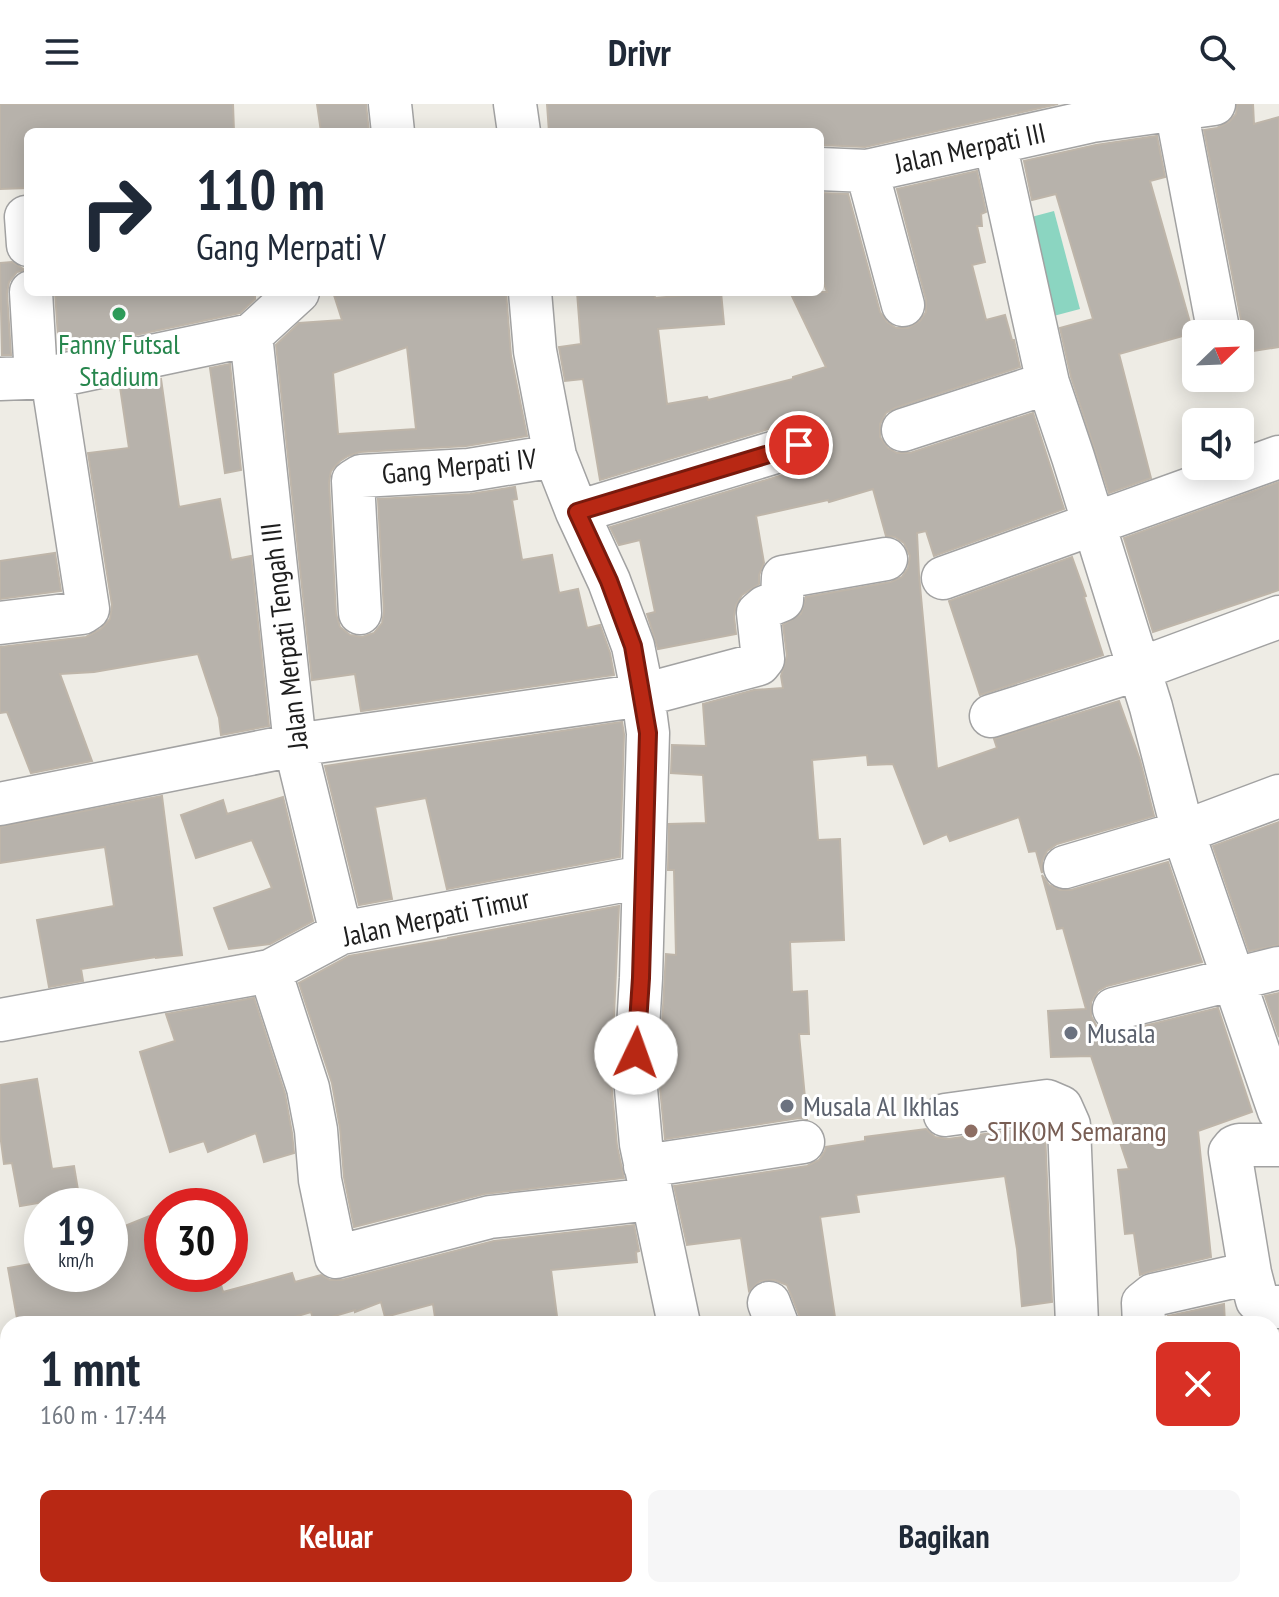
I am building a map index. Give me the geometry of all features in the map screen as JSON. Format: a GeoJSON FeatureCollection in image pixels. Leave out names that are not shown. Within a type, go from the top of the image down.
{"type":"FeatureCollection","features":[{"type":"Feature","properties":{"kind":"street"},"geometry":{"type":"LineString","coordinates":[[390,104],[393,128]]}},
{"type":"Feature","properties":{"kind":"street"},"geometry":{"type":"LineString","coordinates":[[515,104],[518,128]]}},
{"type":"Feature","properties":{"kind":"street"},"geometry":{"type":"LineString","coordinates":[[1195,106],[1218,320]]}},
{"type":"Feature","properties":{"kind":"street","name":"Jalan Merpati III"},"geometry":{"type":"LineString","coordinates":[[824,169],[867,171],[1092,121],[1195,106]]}},
{"type":"Feature","properties":{"kind":"street"},"geometry":{"type":"LineString","coordinates":[[995,143],[1048,383],[1151,707],[1183,832],[1279,1111]]}},
{"type":"Feature","properties":{"kind":"street"},"geometry":{"type":"LineString","coordinates":[[867,171],[903,305]]}},
{"type":"Feature","properties":{"kind":"street"},"geometry":{"type":"LineString","coordinates":[[0,623],[82,613],[88,609],[29,378],[31,296]]}},
{"type":"Feature","properties":{"kind":"street"},"geometry":{"type":"LineString","coordinates":[[29,378],[251,335],[294,296]]}},
{"type":"Feature","properties":{"kind":"street"},"geometry":{"type":"LineString","coordinates":[[530,296],[535,351],[555,456],[609,581],[633,646],[643,695],[648,733],[635,1078],[641,1144],[677,1316]]}},
{"type":"Feature","properties":{"kind":"street","name":"Jalan Merpati Tengah III"},"geometry":{"type":"LineString","coordinates":[[251,335],[295,745],[341,933]]}},
{"type":"Feature","properties":{"kind":"street"},"geometry":{"type":"LineString","coordinates":[[903,430],[1048,383]]}},
{"type":"Feature","properties":{"kind":"street"},"geometry":{"type":"LineString","coordinates":[[577,512],[799,445]]}},
{"type":"Feature","properties":{"kind":"street","name":"Gang Merpati IV"},"geometry":{"type":"LineString","coordinates":[[360,613],[353,481],[356,478],[469,470],[555,456]]}},
{"type":"Feature","properties":{"kind":"street"},"geometry":{"type":"LineString","coordinates":[[943,578],[1279,457]]}},
{"type":"Feature","properties":{"kind":"street"},"geometry":{"type":"LineString","coordinates":[[0,804],[295,745],[643,695],[762,662],[758,613],[782,600],[782,579],[786,575],[886,559]]}},
{"type":"Feature","properties":{"kind":"street"},"geometry":{"type":"LineString","coordinates":[[991,716],[1278,620]]}},
{"type":"Feature","properties":{"kind":"street"},"geometry":{"type":"LineString","coordinates":[[1065,867],[1183,832],[1279,796]]}},
{"type":"Feature","properties":{"kind":"street","name":"Jalan Merpati Timur"},"geometry":{"type":"LineString","coordinates":[[0,1020],[270,971],[341,933],[643,877]]}},
{"type":"Feature","properties":{"kind":"street"},"geometry":{"type":"LineString","coordinates":[[1114,1009],[1279,968]]}},
{"type":"Feature","properties":{"kind":"street"},"geometry":{"type":"LineString","coordinates":[[270,971],[308,1088],[316,1130],[320,1180],[336,1257],[490,1217],[649,1183],[803,1142]]}},
{"type":"Feature","properties":{"kind":"street"},"geometry":{"type":"LineString","coordinates":[[945,1115],[1047,1101],[1061,1107],[1069,1125],[1077,1316]]}},
{"type":"Feature","properties":{"kind":"street"},"geometry":{"type":"LineString","coordinates":[[1279,1145],[1239,1145],[1230,1152],[1257,1300],[1266,1306],[1279,1307]]}},
{"type":"Feature","properties":{"kind":"street"},"geometry":{"type":"LineString","coordinates":[[1144,1316],[1143,1303],[1153,1295],[1250,1273]]}},
{"type":"Feature","properties":{"kind":"green space"},"geometry":{"type":"Polygon","coordinates":[[[1054,211],[1080,309],[1046,318],[1020,220],[1054,211]]]}},
{"type":"Feature","properties":{"kind":"building"},"geometry":{"type":"Polygon","coordinates":[[[0,104],[233,104],[234,128],[24,128],[24,188],[0,189],[0,104]]]}},
{"type":"Feature","properties":{"kind":"building"},"geometry":{"type":"Polygon","coordinates":[[[317,104],[366,104],[369,128],[320,128],[317,104]]]}},
{"type":"Feature","properties":{"kind":"building"},"geometry":{"type":"Polygon","coordinates":[[[547,104],[1058,104],[865,147],[824,145],[824,128],[549,128],[547,104]]]}},
{"type":"Feature","properties":{"kind":"building"},"geometry":{"type":"Polygon","coordinates":[[[1237,104],[1253,104],[1254,124],[1279,117],[1279,347],[1254,351],[1254,320],[1241,320],[1204,130],[1229,122],[1236,114],[1237,104]]]}},
{"type":"Feature","properties":{"kind":"building"},"geometry":{"type":"Polygon","coordinates":[[[1157,136],[1165,177],[1150,181],[1189,320],[1182,320],[1182,336],[1119,354],[1151,478],[1109,493],[1071,377],[1060,328],[1093,319],[1056,194],[1032,200],[1024,161],[1096,145],[1157,136]]]}},
{"type":"Feature","properties":{"kind":"building"},"geometry":{"type":"Polygon","coordinates":[[[977,171],[986,212],[981,214],[982,226],[977,226],[985,262],[972,265],[986,320],[1005,315],[1020,367],[895,408],[886,413],[880,424],[880,437],[888,448],[897,453],[910,453],[1033,413],[1064,509],[934,556],[926,531],[917,533],[937,769],[997,748],[994,739],[1119,701],[1140,760],[1154,816],[1057,844],[1047,851],[1042,861],[1042,873],[1036,851],[1029,852],[1019,817],[950,841],[947,834],[924,844],[893,764],[868,765],[867,755],[812,760],[818,840],[840,839],[844,940],[790,942],[792,992],[807,991],[809,1034],[799,1034],[807,1119],[665,1139],[659,1078],[666,954],[676,955],[674,870],[668,870],[669,824],[706,823],[703,775],[671,773],[672,745],[706,746],[703,704],[754,690],[783,688],[781,676],[787,656],[783,625],[801,614],[806,597],[891,582],[902,577],[908,568],[910,556],[904,543],[886,536],[873,489],[829,502],[756,516],[764,563],[759,584],[742,595],[736,605],[736,634],[658,649],[647,614],[655,612],[640,540],[619,545],[610,527],[806,468],[817,461],[822,451],[822,437],[815,427],[805,422],[792,422],[600,480],[583,379],[565,381],[559,347],[581,344],[577,296],[721,296],[724,324],[658,329],[667,404],[707,397],[708,400],[793,379],[826,367],[792,296],[824,296],[827,292],[824,284],[824,193],[848,194],[880,312],[887,322],[896,328],[908,328],[920,321],[926,312],[926,300],[897,189],[977,171]]]}},
{"type":"Feature","properties":{"kind":"building"},"geometry":{"type":"Polygon","coordinates":[[[12,262],[24,269],[17,272],[9,282],[7,293],[11,355],[2,355],[0,263],[12,262]]]}},
{"type":"Feature","properties":{"kind":"building","name":"Fanny Futsal Stadium"},"geometry":{"type":"Polygon","coordinates":[[[55,296],[255,296],[240,313],[59,351],[55,296]]]}},
{"type":"Feature","properties":{"kind":"building"},"geometry":{"type":"Polygon","coordinates":[[[334,296],[506,296],[511,356],[527,436],[466,446],[360,452],[340,461],[331,471],[329,482],[336,614],[340,627],[350,635],[362,637],[374,633],[382,623],[378,499],[470,494],[515,487],[517,499],[512,500],[522,560],[552,555],[559,593],[578,589],[587,628],[600,625],[614,675],[361,711],[355,674],[312,680],[276,345],[299,323],[342,320],[334,296]],[[407,347],[333,373],[338,434],[416,429],[407,347]]]}},
{"type":"Feature","properties":{"kind":"building"},"geometry":{"type":"Polygon","coordinates":[[[230,364],[241,470],[225,473],[210,368],[230,364]]]}},
{"type":"Feature","properties":{"kind":"building"},"geometry":{"type":"Polygon","coordinates":[[[161,379],[179,507],[220,499],[231,560],[251,556],[269,726],[221,735],[219,718],[198,654],[94,672],[60,674],[92,761],[31,773],[7,712],[0,713],[0,647],[86,637],[101,629],[110,619],[112,605],[88,453],[129,448],[120,387],[161,379]]]}},
{"type":"Feature","properties":{"kind":"building"},"geometry":{"type":"Polygon","coordinates":[[[1279,482],[1279,590],[1153,632],[1124,538],[1279,482]]]}},
{"type":"Feature","properties":{"kind":"building"},"geometry":{"type":"Polygon","coordinates":[[[55,553],[61,591],[0,599],[0,561],[55,553]]]}},
{"type":"Feature","properties":{"kind":"building"},"geometry":{"type":"Polygon","coordinates":[[[1072,557],[1103,655],[980,695],[949,601],[1072,557]]]}},
{"type":"Feature","properties":{"kind":"building"},"geometry":{"type":"Polygon","coordinates":[[[622,722],[620,857],[447,889],[426,798],[375,807],[392,899],[359,905],[325,766],[622,722]]]}},
{"type":"Feature","properties":{"kind":"building"},"geometry":{"type":"Polygon","coordinates":[[[162,796],[182,955],[81,969],[83,981],[49,987],[37,920],[114,906],[105,847],[0,863],[0,827],[162,796]]]}},
{"type":"Feature","properties":{"kind":"building"},"geometry":{"type":"Polygon","coordinates":[[[283,797],[313,921],[270,944],[229,949],[214,908],[272,888],[252,840],[196,858],[181,815],[223,800],[227,814],[283,797]]]}},
{"type":"Feature","properties":{"kind":"building"},"geometry":{"type":"Polygon","coordinates":[[[1279,822],[1279,945],[1249,951],[1213,846],[1279,822]]]}},
{"type":"Feature","properties":{"kind":"building"},"geometry":{"type":"Polygon","coordinates":[[[1168,862],[1202,962],[1107,986],[1098,991],[1091,1002],[1091,1016],[1096,1025],[1107,1032],[1119,1032],[1218,1008],[1252,1112],[1198,1131],[1211,1257],[1140,1275],[1134,1233],[1125,1234],[1118,1170],[1129,1169],[1091,1056],[1051,1057],[1048,1011],[1086,1009],[1063,928],[1057,929],[1042,875],[1049,885],[1060,890],[1071,890],[1168,862]]]}},
{"type":"Feature","properties":{"kind":"building"},"geometry":{"type":"Polygon","coordinates":[[[619,906],[611,1080],[617,1146],[624,1178],[484,1194],[354,1227],[332,1083],[299,983],[349,956],[619,906]]]}},
{"type":"Feature","properties":{"kind":"building"},"geometry":{"type":"Polygon","coordinates":[[[1279,993],[1279,1037],[1265,996],[1279,993]]]}},
{"type":"Feature","properties":{"kind":"building"},"geometry":{"type":"Polygon","coordinates":[[[254,998],[285,1094],[294,1153],[264,1162],[256,1133],[208,1152],[204,1141],[170,1152],[140,1052],[175,1041],[166,1014],[254,998]]]}},
{"type":"Feature","properties":{"kind":"building"},"geometry":{"type":"Polygon","coordinates":[[[37,1079],[52,1169],[74,1166],[78,1188],[24,1188],[24,1205],[20,1206],[12,1163],[4,1164],[0,1134],[0,1085],[37,1079]]]}},
{"type":"Feature","properties":{"kind":"building"},"geometry":{"type":"Polygon","coordinates":[[[1043,1126],[1052,1302],[1022,1306],[1017,1249],[1005,1176],[856,1195],[859,1212],[820,1217],[835,1316],[799,1316],[787,1285],[774,1280],[760,1281],[749,1291],[741,1238],[687,1245],[674,1186],[807,1166],[819,1160],[826,1147],[865,1141],[865,1137],[926,1129],[935,1137],[948,1139],[1043,1126]]]}},
{"type":"Feature","properties":{"kind":"building"},"geometry":{"type":"Polygon","coordinates":[[[144,1218],[144,1292],[248,1292],[248,1285],[292,1273],[295,1282],[321,1275],[330,1280],[342,1280],[494,1241],[634,1225],[639,1251],[636,1252],[637,1262],[551,1270],[557,1316],[435,1316],[433,1304],[385,1316],[381,1302],[334,1316],[312,1316],[311,1312],[298,1316],[17,1316],[8,1268],[24,1265],[24,1292],[128,1292],[128,1225],[144,1218]]]}},
{"type":"Feature","properties":{"kind":"building"},"geometry":{"type":"Polygon","coordinates":[[[1224,1304],[1225,1316],[1168,1316],[1224,1304]]]}},
{"type":"Feature","properties":{"kind":"place","name":"Fanny Futsal Stadium"},"geometry":{"type":"Point","coordinates":[119,314]}},
{"type":"Feature","properties":{"kind":"place","name":"Musala"},"geometry":{"type":"Point","coordinates":[1071,1033]}},
{"type":"Feature","properties":{"kind":"place","name":"Musala Al Ikhlas"},"geometry":{"type":"Point","coordinates":[787,1106]}},
{"type":"Feature","properties":{"kind":"place","name":"STIKOM Semarang"},"geometry":{"type":"Point","coordinates":[971,1131]}},
{"type":"Feature","properties":{"kind":"route"},"geometry":{"type":"LineString","coordinates":[[636,1053],[648,733],[633,646],[609,581],[577,512],[799,445]]}}]}
